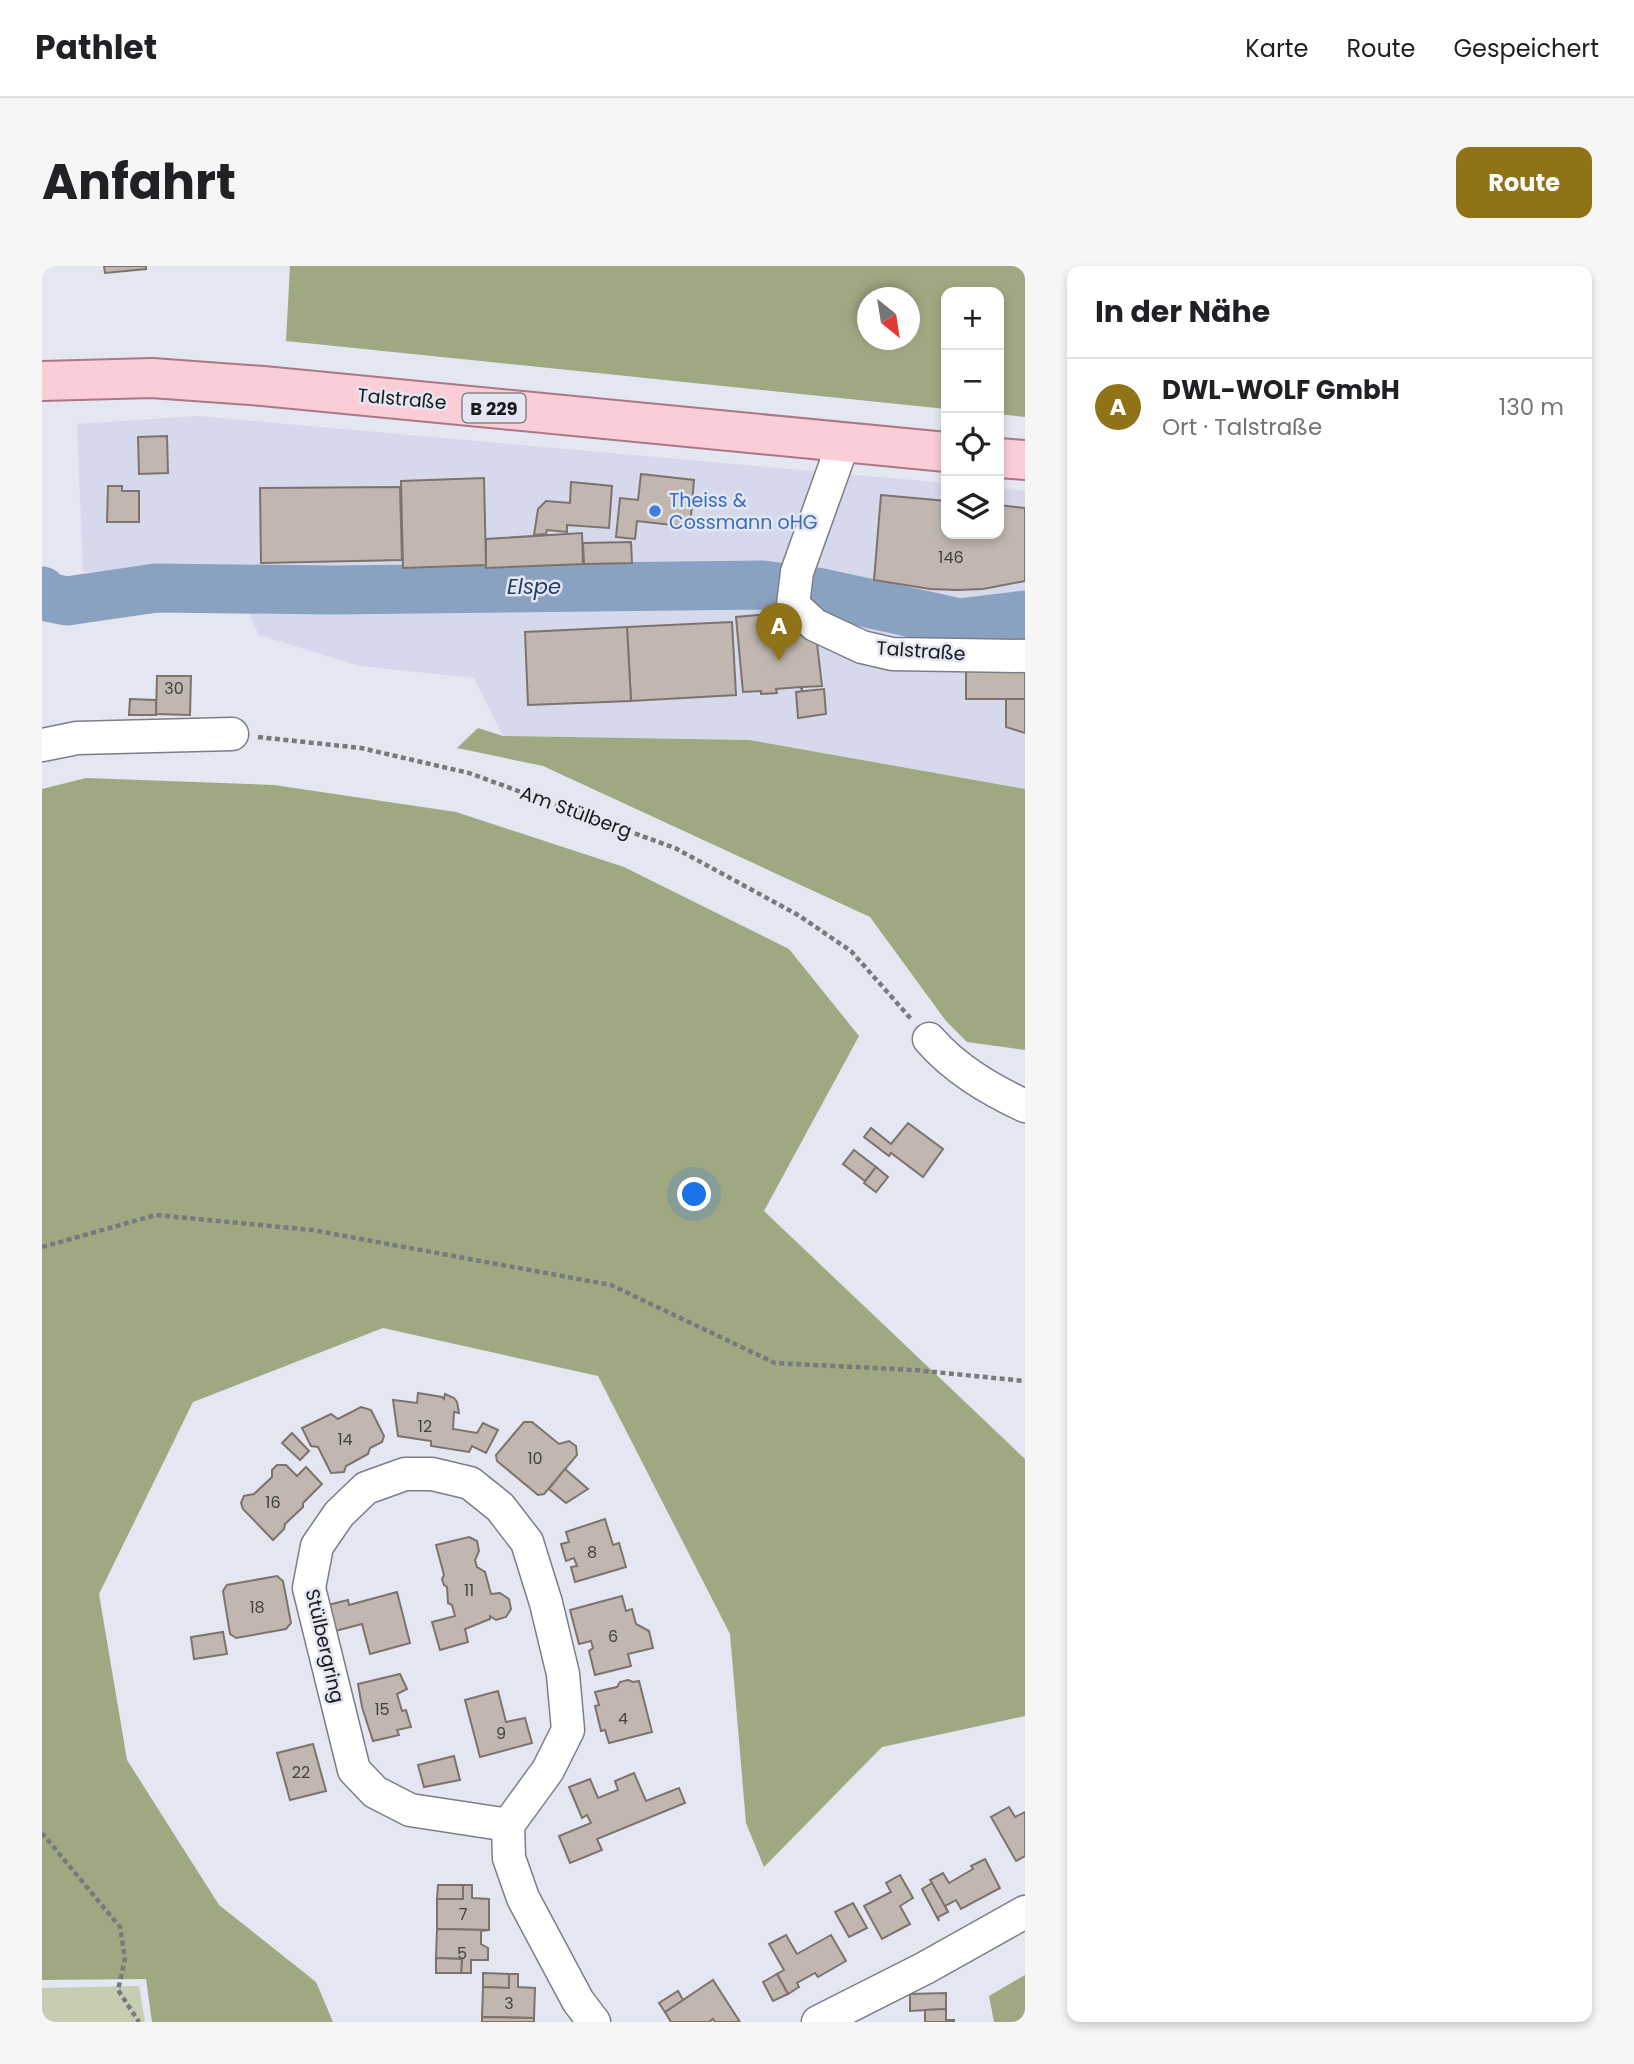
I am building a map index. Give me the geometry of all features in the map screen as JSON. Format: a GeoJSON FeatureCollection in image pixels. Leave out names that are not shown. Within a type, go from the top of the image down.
{"type":"FeatureCollection","features":[{"type":"Feature","properties":{"kind":"main road","name":"Talstraße"},"geometry":{"type":"LineString","coordinates":[[42,382],[152,378],[941,451]]}},
{"type":"Feature","properties":{"kind":"main road"},"geometry":{"type":"LineString","coordinates":[[1004,458],[1025,460]]}},
{"type":"Feature","properties":{"kind":"street","name":"Talstraße"},"geometry":{"type":"LineString","coordinates":[[844,441],[797,572],[793,605],[814,625],[862,647],[891,654],[1025,656]]}},
{"type":"Feature","properties":{"kind":"street"},"geometry":{"type":"LineString","coordinates":[[42,745],[78,738],[232,734]]}},
{"type":"Feature","properties":{"kind":"street"},"geometry":{"type":"LineString","coordinates":[[929,1039],[947,1059],[997,1093],[1025,1106]]}},
{"type":"Feature","properties":{"kind":"street","name":"Stülbergring"},"geometry":{"type":"LineString","coordinates":[[405,1474],[432,1474],[470,1483],[500,1507],[527,1542],[545,1603],[563,1674],[568,1730],[548,1770],[508,1825],[410,1810],[375,1792],[354,1770],[309,1588],[317,1546],[339,1514],[366,1488],[405,1474]]}},
{"type":"Feature","properties":{"kind":"street"},"geometry":{"type":"LineString","coordinates":[[508,1825],[509,1858],[523,1898],[578,2001],[594,2022]]}},
{"type":"Feature","properties":{"kind":"street"},"geometry":{"type":"LineString","coordinates":[[818,2022],[925,1968],[1025,1912]]}},
{"type":"Feature","properties":{"kind":"path","name":"Am Stülberg"},"geometry":{"type":"LineString","coordinates":[[232,734],[361,748],[469,773],[675,848],[798,915],[851,951],[929,1039]]}},
{"type":"Feature","properties":{"kind":"path"},"geometry":{"type":"LineString","coordinates":[[42,1247],[156,1215],[312,1230],[611,1285],[775,1363],[914,1370],[1025,1381]]}},
{"type":"Feature","properties":{"kind":"path"},"geometry":{"type":"LineString","coordinates":[[42,1833],[120,1927],[125,1959],[118,1990],[139,2022]]}},
{"type":"Feature","properties":{"kind":"shaded area"},"geometry":{"type":"Polygon","coordinates":[[[198,416],[941,483],[941,539],[1004,539],[1004,489],[1025,491],[1025,789],[750,740],[503,736],[474,678],[360,666],[259,635],[228,569],[83,572],[77,424],[198,416]]]}},
{"type":"Feature","properties":{"kind":"green space"},"geometry":{"type":"Polygon","coordinates":[[[290,266],[1025,266],[1025,417],[1004,415],[1004,287],[941,287],[941,408],[286,341],[290,266]]]}},
{"type":"Feature","properties":{"kind":"green space"},"geometry":{"type":"Polygon","coordinates":[[[478,728],[503,736],[750,740],[1025,789],[1025,1050],[967,1042],[946,1021],[870,917],[543,766],[457,748],[478,728]]]}},
{"type":"Feature","properties":{"kind":"green space"},"geometry":{"type":"Polygon","coordinates":[[[86,778],[274,785],[456,812],[624,867],[789,949],[859,1036],[764,1211],[1025,1459],[1025,1716],[882,1747],[764,1867],[746,1823],[730,1634],[598,1376],[383,1328],[193,1402],[99,1594],[127,1760],[219,1905],[316,1982],[333,2022],[152,2022],[146,1979],[42,1980],[42,789],[86,778]]]}},
{"type":"Feature","properties":{"kind":"green space"},"geometry":{"type":"Polygon","coordinates":[[[1025,1975],[1025,2022],[994,2022],[989,1996],[1025,1975]]]}},
{"type":"Feature","properties":{"kind":"green space"},"geometry":{"type":"Polygon","coordinates":[[[139,1986],[145,2022],[42,2022],[42,1988],[139,1986]]]}},
{"type":"Feature","properties":{"kind":"building"},"geometry":{"type":"Polygon","coordinates":[[[104,266],[146,266],[146,269],[105,273],[104,266]]]}},
{"type":"Feature","properties":{"kind":"building"},"geometry":{"type":"Polygon","coordinates":[[[167,436],[168,473],[139,474],[138,437],[167,436]]]}},
{"type":"Feature","properties":{"kind":"building","name":"Theiss & Cossmann oHG"},"geometry":{"type":"Polygon","coordinates":[[[641,474],[694,480],[690,527],[637,521],[635,539],[616,537],[620,498],[638,500],[641,474]]]}},
{"type":"Feature","properties":{"kind":"building"},"geometry":{"type":"Polygon","coordinates":[[[484,478],[486,565],[403,568],[401,481],[484,478]]]}},
{"type":"Feature","properties":{"kind":"building"},"geometry":{"type":"Polygon","coordinates":[[[571,482],[612,486],[609,528],[567,525],[567,532],[547,530],[546,534],[534,535],[538,509],[546,501],[570,503],[571,482]]]}},
{"type":"Feature","properties":{"kind":"building"},"geometry":{"type":"Polygon","coordinates":[[[108,486],[122,486],[122,491],[139,491],[139,522],[107,522],[108,486]]]}},
{"type":"Feature","properties":{"kind":"building"},"geometry":{"type":"Polygon","coordinates":[[[400,487],[402,560],[261,563],[260,488],[400,487]]]}},
{"type":"Feature","properties":{"kind":"building"},"geometry":{"type":"Polygon","coordinates":[[[881,495],[941,501],[941,539],[1004,539],[1004,506],[1025,508],[1025,581],[983,589],[957,590],[930,589],[874,580],[881,495]]]}},
{"type":"Feature","properties":{"kind":"building"},"geometry":{"type":"Polygon","coordinates":[[[582,533],[583,564],[486,568],[486,539],[582,533]]]}},
{"type":"Feature","properties":{"kind":"building"},"geometry":{"type":"Polygon","coordinates":[[[631,542],[632,563],[584,564],[583,543],[631,542]]]}},
{"type":"Feature","properties":{"kind":"building"},"geometry":{"type":"Polygon","coordinates":[[[782,613],[784,635],[816,635],[822,686],[802,687],[802,690],[800,687],[776,689],[777,693],[743,692],[736,617],[782,613]]]}},
{"type":"Feature","properties":{"kind":"building"},"geometry":{"type":"Polygon","coordinates":[[[732,622],[736,695],[631,701],[627,627],[732,622]]]}},
{"type":"Feature","properties":{"kind":"building"},"geometry":{"type":"Polygon","coordinates":[[[627,627],[631,701],[528,705],[525,632],[627,627]]]}},
{"type":"Feature","properties":{"kind":"building"},"geometry":{"type":"Polygon","coordinates":[[[1025,666],[1025,699],[966,699],[966,667],[1025,666]]]}},
{"type":"Feature","properties":{"kind":"building"},"geometry":{"type":"Polygon","coordinates":[[[157,676],[191,676],[190,715],[156,714],[157,676]]]}},
{"type":"Feature","properties":{"kind":"building"},"geometry":{"type":"Polygon","coordinates":[[[824,689],[826,714],[798,718],[796,692],[824,689]]]}},
{"type":"Feature","properties":{"kind":"building"},"geometry":{"type":"Polygon","coordinates":[[[130,699],[156,700],[156,715],[129,715],[130,699]]]}},
{"type":"Feature","properties":{"kind":"building"},"geometry":{"type":"Polygon","coordinates":[[[1006,699],[1025,699],[1025,733],[1006,727],[1006,699]]]}},
{"type":"Feature","properties":{"kind":"building"},"geometry":{"type":"Polygon","coordinates":[[[908,1123],[943,1149],[923,1177],[864,1137],[871,1128],[891,1144],[908,1123]]]}},
{"type":"Feature","properties":{"kind":"building"},"geometry":{"type":"Polygon","coordinates":[[[854,1150],[876,1167],[865,1181],[843,1164],[854,1150]]]}},
{"type":"Feature","properties":{"kind":"building"},"geometry":{"type":"Polygon","coordinates":[[[876,1167],[888,1177],[876,1192],[864,1183],[876,1167]]]}},
{"type":"Feature","properties":{"kind":"building"},"geometry":{"type":"Polygon","coordinates":[[[418,1393],[444,1399],[445,1394],[454,1398],[459,1413],[454,1412],[453,1429],[477,1433],[483,1423],[498,1430],[486,1453],[472,1446],[469,1452],[431,1446],[431,1441],[398,1436],[393,1400],[417,1403],[418,1393]]]}},
{"type":"Feature","properties":{"kind":"building"},"geometry":{"type":"Polygon","coordinates":[[[361,1407],[371,1410],[384,1436],[382,1442],[370,1448],[368,1454],[346,1466],[344,1472],[331,1473],[318,1447],[311,1446],[302,1428],[331,1414],[338,1419],[361,1407]]]}},
{"type":"Feature","properties":{"kind":"building"},"geometry":{"type":"Polygon","coordinates":[[[524,1422],[532,1422],[559,1444],[569,1441],[576,1446],[577,1455],[544,1494],[538,1495],[497,1461],[496,1455],[524,1422]]]}},
{"type":"Feature","properties":{"kind":"building"},"geometry":{"type":"Polygon","coordinates":[[[292,1433],[309,1451],[300,1460],[282,1443],[292,1433]]]}},
{"type":"Feature","properties":{"kind":"building"},"geometry":{"type":"Polygon","coordinates":[[[277,1465],[286,1465],[297,1476],[306,1467],[322,1484],[273,1540],[243,1509],[241,1503],[244,1496],[254,1494],[272,1477],[272,1470],[277,1465]]]}},
{"type":"Feature","properties":{"kind":"building"},"geometry":{"type":"Polygon","coordinates":[[[565,1469],[588,1489],[566,1503],[549,1489],[565,1469]]]}},
{"type":"Feature","properties":{"kind":"building"},"geometry":{"type":"Polygon","coordinates":[[[605,1519],[613,1545],[619,1543],[626,1567],[575,1582],[571,1567],[577,1566],[574,1558],[566,1561],[561,1544],[569,1542],[566,1532],[605,1519]]]}},
{"type":"Feature","properties":{"kind":"building"},"geometry":{"type":"Polygon","coordinates":[[[469,1537],[477,1541],[479,1551],[475,1560],[477,1567],[485,1572],[491,1594],[500,1593],[509,1599],[511,1609],[506,1617],[496,1620],[490,1616],[490,1619],[465,1629],[468,1642],[440,1650],[432,1622],[455,1616],[452,1605],[448,1603],[447,1587],[442,1579],[444,1575],[436,1545],[469,1537]]]}},
{"type":"Feature","properties":{"kind":"building"},"geometry":{"type":"Polygon","coordinates":[[[277,1576],[283,1581],[291,1623],[286,1629],[236,1638],[230,1634],[223,1591],[227,1585],[277,1576]]]}},
{"type":"Feature","properties":{"kind":"building"},"geometry":{"type":"Polygon","coordinates":[[[397,1592],[410,1643],[370,1654],[362,1624],[335,1631],[328,1605],[348,1600],[349,1605],[397,1592]]]}},
{"type":"Feature","properties":{"kind":"building"},"geometry":{"type":"Polygon","coordinates":[[[622,1596],[626,1611],[632,1609],[636,1624],[649,1631],[653,1648],[628,1654],[631,1666],[595,1675],[589,1651],[593,1648],[591,1641],[579,1644],[570,1610],[622,1596]]]}},
{"type":"Feature","properties":{"kind":"building"},"geometry":{"type":"Polygon","coordinates":[[[223,1632],[227,1654],[194,1659],[191,1637],[223,1632]]]}},
{"type":"Feature","properties":{"kind":"building"},"geometry":{"type":"Polygon","coordinates":[[[400,1674],[407,1689],[397,1694],[411,1727],[397,1730],[399,1735],[373,1741],[358,1684],[400,1674]]]}},
{"type":"Feature","properties":{"kind":"building"},"geometry":{"type":"Polygon","coordinates":[[[639,1681],[652,1732],[609,1743],[605,1730],[601,1731],[595,1706],[599,1705],[595,1692],[617,1687],[620,1682],[639,1681]]]}},
{"type":"Feature","properties":{"kind":"building"},"geometry":{"type":"Polygon","coordinates":[[[498,1691],[506,1722],[525,1718],[532,1743],[480,1757],[465,1700],[498,1691]]]}},
{"type":"Feature","properties":{"kind":"building"},"geometry":{"type":"Polygon","coordinates":[[[313,1744],[326,1791],[290,1800],[277,1753],[313,1744]]]}},
{"type":"Feature","properties":{"kind":"building"},"geometry":{"type":"Polygon","coordinates":[[[454,1756],[460,1780],[424,1787],[418,1765],[454,1756]]]}},
{"type":"Feature","properties":{"kind":"building"},"geometry":{"type":"Polygon","coordinates":[[[634,1773],[646,1801],[679,1788],[685,1803],[597,1839],[602,1850],[570,1863],[559,1836],[591,1823],[587,1815],[582,1818],[569,1787],[590,1779],[598,1798],[618,1790],[615,1781],[634,1773]]]}},
{"type":"Feature","properties":{"kind":"building"},"geometry":{"type":"Polygon","coordinates":[[[1009,1807],[1015,1817],[1025,1812],[1025,1856],[1016,1861],[991,1817],[1009,1807]]]}},
{"type":"Feature","properties":{"kind":"building"},"geometry":{"type":"Polygon","coordinates":[[[985,1859],[1000,1888],[961,1909],[956,1900],[945,1906],[948,1912],[930,1880],[943,1873],[949,1883],[985,1859]]]}},
{"type":"Feature","properties":{"kind":"building"},"geometry":{"type":"Polygon","coordinates":[[[900,1875],[913,1898],[900,1906],[910,1924],[882,1939],[864,1906],[891,1892],[886,1883],[900,1875]]]}},
{"type":"Feature","properties":{"kind":"building"},"geometry":{"type":"Polygon","coordinates":[[[932,1883],[948,1912],[938,1917],[939,1921],[922,1889],[932,1883]]]}},
{"type":"Feature","properties":{"kind":"building"},"geometry":{"type":"Polygon","coordinates":[[[438,1885],[463,1885],[463,1899],[437,1899],[438,1885]]]}},
{"type":"Feature","properties":{"kind":"building"},"geometry":{"type":"Polygon","coordinates":[[[463,1885],[472,1885],[472,1898],[489,1899],[489,1930],[437,1929],[437,1899],[463,1899],[463,1885]]]}},
{"type":"Feature","properties":{"kind":"building"},"geometry":{"type":"Polygon","coordinates":[[[853,1903],[867,1928],[849,1937],[835,1912],[853,1903]]]}},
{"type":"Feature","properties":{"kind":"building"},"geometry":{"type":"Polygon","coordinates":[[[437,1929],[489,1930],[481,1931],[481,1944],[488,1948],[488,1960],[471,1960],[471,1973],[461,1973],[462,1959],[436,1958],[437,1929]]]}},
{"type":"Feature","properties":{"kind":"building"},"geometry":{"type":"Polygon","coordinates":[[[786,1935],[797,1954],[831,1935],[846,1961],[818,1977],[815,1973],[797,1983],[799,1987],[788,1994],[777,1974],[784,1970],[769,1944],[786,1935]]]}},
{"type":"Feature","properties":{"kind":"building"},"geometry":{"type":"Polygon","coordinates":[[[436,1958],[462,1959],[461,1973],[436,1973],[436,1958]]]}},
{"type":"Feature","properties":{"kind":"building"},"geometry":{"type":"Polygon","coordinates":[[[483,1973],[509,1974],[509,1988],[483,1987],[483,1973]]]}},
{"type":"Feature","properties":{"kind":"building"},"geometry":{"type":"Polygon","coordinates":[[[509,1974],[518,1974],[518,1987],[535,1988],[534,2018],[482,2017],[483,1987],[509,1988],[509,1974]]]}},
{"type":"Feature","properties":{"kind":"building"},"geometry":{"type":"Polygon","coordinates":[[[777,1974],[788,1994],[773,2001],[763,1982],[777,1974]]]}},
{"type":"Feature","properties":{"kind":"building"},"geometry":{"type":"Polygon","coordinates":[[[713,1980],[740,2022],[715,2022],[713,2019],[709,2022],[671,2022],[665,2012],[713,1980]]]}},
{"type":"Feature","properties":{"kind":"building"},"geometry":{"type":"Polygon","coordinates":[[[678,1991],[683,2000],[665,2012],[659,2003],[678,1991]]]}},
{"type":"Feature","properties":{"kind":"building"},"geometry":{"type":"Polygon","coordinates":[[[946,1993],[946,2009],[910,2011],[910,1994],[946,1993]]]}},
{"type":"Feature","properties":{"kind":"building"},"geometry":{"type":"Polygon","coordinates":[[[946,2009],[946,2020],[954,2022],[925,2022],[925,2010],[946,2009]]]}},
{"type":"Feature","properties":{"kind":"building"},"geometry":{"type":"Polygon","coordinates":[[[482,2017],[534,2018],[534,2022],[482,2022],[482,2017]]]}},
{"type":"Feature","properties":{"kind":"waterway","name":"Elspe"},"geometry":{"type":"LineString","coordinates":[[42,591],[47,597],[67,601],[156,588],[331,590],[763,585],[817,592],[959,623],[1025,615]]}},
{"type":"Feature","properties":{"kind":"place","name":"Theiss & Cossmann oHG"},"geometry":{"type":"Point","coordinates":[655,511]}},
{"type":"Feature","properties":{"kind":"place","name":"DWL-WOLF GmbH"},"geometry":{"type":"Point","coordinates":[779,661]}}]}
